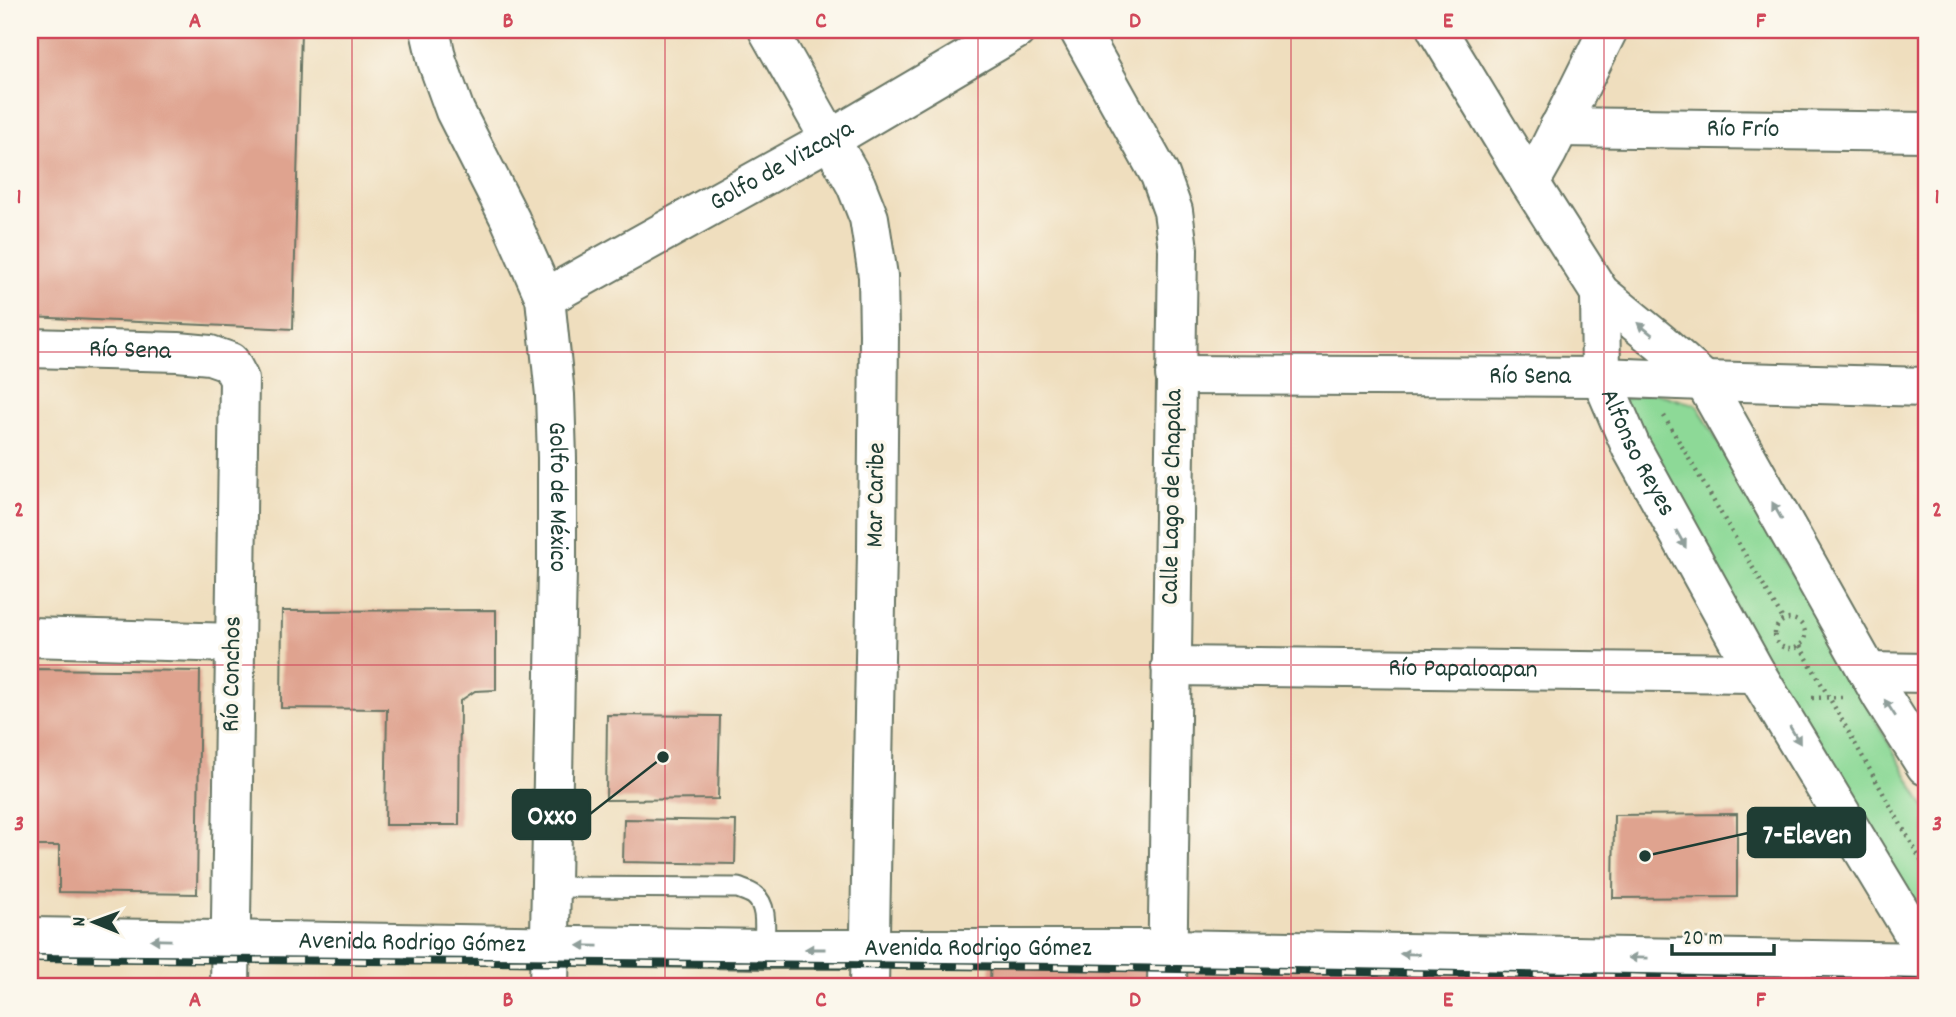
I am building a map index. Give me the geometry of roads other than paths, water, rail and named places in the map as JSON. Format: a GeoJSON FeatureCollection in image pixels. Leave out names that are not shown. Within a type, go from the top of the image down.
{"type":"FeatureCollection","features":[{"type":"Feature","properties":{"kind":"street","name":"Golfo de México"},"geometry":{"type":"LineString","coordinates":[[430,30],[437,61],[455,111],[510,219],[545,298],[555,395],[557,458],[549,987]]}},
{"type":"Feature","properties":{"kind":"street","name":"Mar Caribe"},"geometry":{"type":"LineString","coordinates":[[768,30],[856,185],[869,218],[878,276],[869,987]]}},
{"type":"Feature","properties":{"kind":"street","name":"Golfo de Vizcaya"},"geometry":{"type":"LineString","coordinates":[[545,298],[831,139],[1016,30]]}},
{"type":"Feature","properties":{"kind":"street","name":"Calle Lago de Chapala"},"geometry":{"type":"LineString","coordinates":[[1079,30],[1160,175],[1173,211],[1178,249],[1167,987]]}},
{"type":"Feature","properties":{"kind":"street"},"geometry":{"type":"LineString","coordinates":[[1437,30],[1600,293],[1704,381],[1875,684],[1926,766]]}},
{"type":"Feature","properties":{"kind":"street"},"geometry":{"type":"LineString","coordinates":[[1530,183],[1608,30]]}},
{"type":"Feature","properties":{"kind":"street","name":"Río Frío"},"geometry":{"type":"LineString","coordinates":[[1559,127],[1926,132]]}},
{"type":"Feature","properties":{"kind":"street","name":"Alfonso Reyes"},"geometry":{"type":"LineString","coordinates":[[1600,293],[1601,377],[1631,447],[1765,686],[1926,954]]}},
{"type":"Feature","properties":{"kind":"street","name":"Río Sena"},"geometry":{"type":"LineString","coordinates":[[30,348],[178,352],[210,355],[230,362]]}},
{"type":"Feature","properties":{"kind":"street","name":"Río Conchos"},"geometry":{"type":"LineString","coordinates":[[230,362],[239,379],[230,987]]}},
{"type":"Feature","properties":{"kind":"street","name":"Río Sena"},"geometry":{"type":"LineString","coordinates":[[1175,375],[1601,377],[1926,387]]}},
{"type":"Feature","properties":{"kind":"street"},"geometry":{"type":"LineString","coordinates":[[30,637],[234,643]]}},
{"type":"Feature","properties":{"kind":"street","name":"Río Papaloapan"},"geometry":{"type":"LineString","coordinates":[[1171,666],[1765,686]]}},
{"type":"Feature","properties":{"kind":"street"},"geometry":{"type":"LineString","coordinates":[[1875,684],[1926,673]]}},
{"type":"Feature","properties":{"kind":"street","name":"Avenida Rodrigo Gómez"},"geometry":{"type":"LineString","coordinates":[[30,937],[764,949],[1168,949],[1722,973],[1926,962]]}},
{"type":"Feature","properties":{"kind":"lane"},"geometry":{"type":"LineString","coordinates":[[551,887],[738,888],[753,894],[761,902],[764,915],[764,949]]}},
{"type":"Feature","properties":{"kind":"railway"},"geometry":{"type":"LineString","coordinates":[[30,958],[1061,967],[1926,982]]}},
{"type":"Feature","properties":{"kind":"railway"},"geometry":{"type":"LineString","coordinates":[[30,986],[183,987]]}},
{"type":"Feature","properties":{"kind":"place","name":"Oxxo"},"geometry":{"type":"Point","coordinates":[663,757]}},
{"type":"Feature","properties":{"kind":"place","name":"7-Eleven"},"geometry":{"type":"Point","coordinates":[1645,856]}}]}
